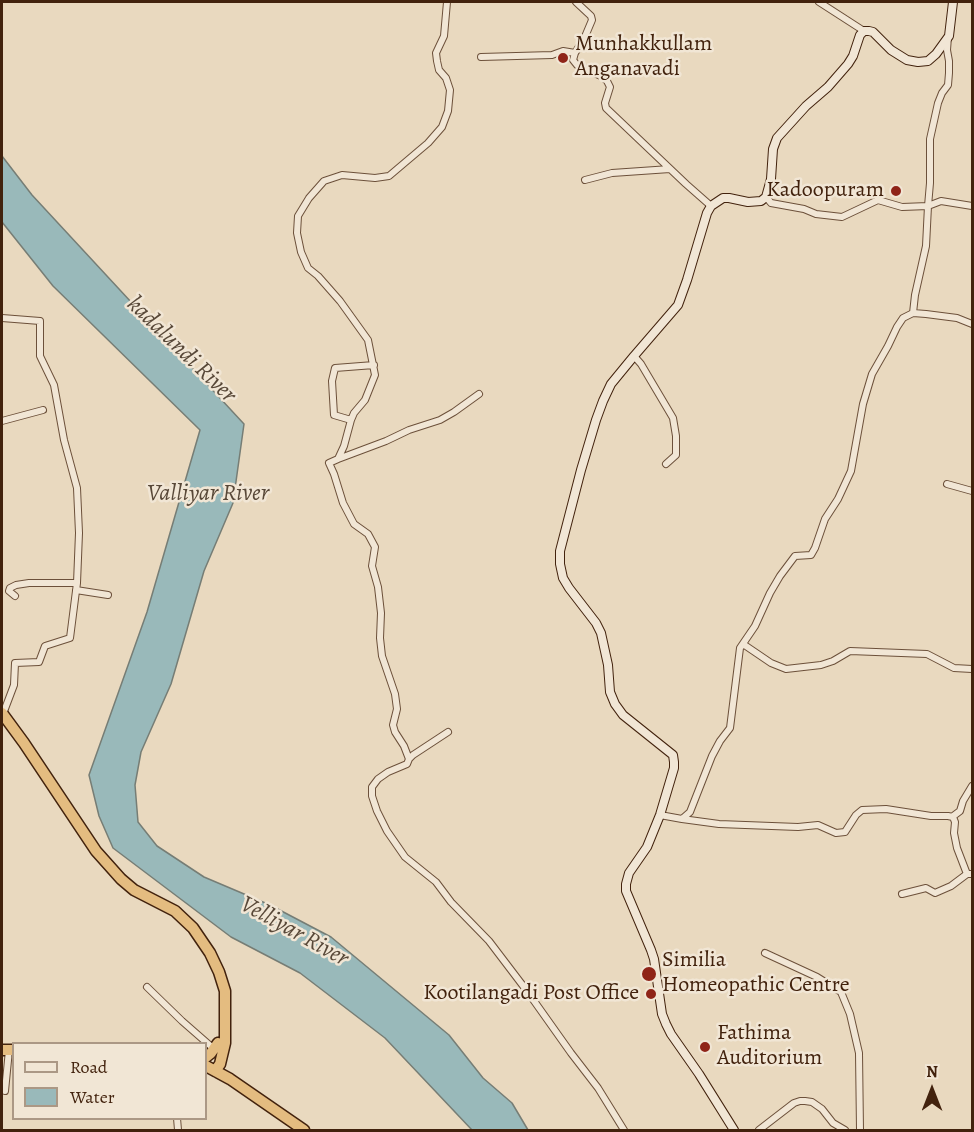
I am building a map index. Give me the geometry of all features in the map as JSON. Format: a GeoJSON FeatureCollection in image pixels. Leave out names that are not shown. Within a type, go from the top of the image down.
{"type":"FeatureCollection","features":[{"type":"Feature","properties":{"kind":"highway"},"geometry":{"type":"LineString","coordinates":[[2,717],[91,855],[116,885],[130,896],[171,917],[188,933],[204,957],[218,992],[216,1048],[218,1052],[210,1068],[230,1079],[297,1128]]}},
{"type":"Feature","properties":{"kind":"highway"},"geometry":{"type":"LineString","coordinates":[[216,1048],[230,1079]]}},
{"type":"Feature","properties":{"kind":"main road"},"geometry":{"type":"LineString","coordinates":[[734,1131],[666,1024],[662,1014],[654,959],[626,891],[629,873],[647,847],[660,815],[674,768],[672,754],[623,715],[615,704],[610,692],[602,633],[563,578],[560,551],[596,420],[611,384],[678,304],[711,206],[723,198],[748,202],[762,201],[771,179],[773,149],[777,138],[848,64],[860,35],[864,31],[873,32],[894,53],[907,60],[928,61],[948,36],[953,2]]}},
{"type":"Feature","properties":{"kind":"street"},"geometry":{"type":"LineString","coordinates":[[338,459],[354,413],[365,400],[370,389],[375,375],[374,365],[368,340],[356,321],[334,293],[308,268],[301,252],[297,233],[298,216],[309,198],[324,181],[342,176],[375,178],[389,176],[428,143],[442,127],[450,90],[436,61],[436,53],[444,36],[447,2]]}},
{"type":"Feature","properties":{"kind":"street"},"geometry":{"type":"LineString","coordinates":[[576,2],[591,16],[592,20],[573,60],[577,65],[607,81],[610,87],[605,103],[606,108],[711,206]]}},
{"type":"Feature","properties":{"kind":"street"},"geometry":{"type":"LineString","coordinates":[[819,2],[864,31]]}},
{"type":"Feature","properties":{"kind":"street"},"geometry":{"type":"LineString","coordinates":[[914,313],[915,295],[926,246],[930,139],[938,103],[948,85],[948,36]]}},
{"type":"Feature","properties":{"kind":"street"},"geometry":{"type":"LineString","coordinates":[[482,57],[552,55],[563,51],[575,53]]}},
{"type":"Feature","properties":{"kind":"street"},"geometry":{"type":"LineString","coordinates":[[585,180],[612,173],[670,169]]}},
{"type":"Feature","properties":{"kind":"street"},"geometry":{"type":"LineString","coordinates":[[765,197],[771,203],[804,209],[816,214],[842,217],[878,200],[902,207],[928,206],[941,201],[972,206]]}},
{"type":"Feature","properties":{"kind":"street"},"geometry":{"type":"LineString","coordinates":[[682,819],[690,812],[712,756],[730,728],[740,648],[755,626],[770,593],[785,569],[795,556],[811,555],[815,548],[825,519],[838,499],[851,471],[863,404],[872,374],[903,318],[914,313],[926,314],[957,318],[972,324]]}},
{"type":"Feature","properties":{"kind":"street"},"geometry":{"type":"LineString","coordinates":[[2,318],[40,321],[40,356],[54,385],[64,440],[77,488],[79,533],[70,638],[45,646],[39,662],[15,663],[14,685],[2,717]]}},
{"type":"Feature","properties":{"kind":"street"},"geometry":{"type":"LineString","coordinates":[[634,356],[673,418],[676,455],[666,464]]}},
{"type":"Feature","properties":{"kind":"street"},"geometry":{"type":"LineString","coordinates":[[351,420],[334,416],[332,381],[335,368],[374,365]]}},
{"type":"Feature","properties":{"kind":"street"},"geometry":{"type":"LineString","coordinates":[[410,759],[394,732],[393,725],[397,709],[395,694],[382,656],[381,613],[378,587],[372,566],[375,547],[368,534],[354,524],[343,503],[329,463],[409,430],[440,420],[479,394]]}},
{"type":"Feature","properties":{"kind":"street"},"geometry":{"type":"LineString","coordinates":[[2,421],[43,410]]}},
{"type":"Feature","properties":{"kind":"street"},"geometry":{"type":"LineString","coordinates":[[947,484],[972,491]]}},
{"type":"Feature","properties":{"kind":"street"},"geometry":{"type":"LineString","coordinates":[[15,596],[9,591],[10,588],[29,583],[76,586],[108,595]]}},
{"type":"Feature","properties":{"kind":"street"},"geometry":{"type":"LineString","coordinates":[[743,644],[771,663],[786,669],[833,661],[850,651],[927,654],[954,668],[972,669]]}},
{"type":"Feature","properties":{"kind":"street"},"geometry":{"type":"LineString","coordinates":[[448,732],[413,755],[407,764],[378,779],[372,787],[372,796],[377,811],[387,831],[405,856],[436,882],[489,941],[598,1088],[624,1131]]}},
{"type":"Feature","properties":{"kind":"street"},"geometry":{"type":"LineString","coordinates":[[660,815],[719,824],[798,827],[818,825],[836,833],[844,832],[862,810],[886,809],[952,817],[960,812],[963,801],[972,786]]}},
{"type":"Feature","properties":{"kind":"street"},"geometry":{"type":"LineString","coordinates":[[902,894],[926,888],[935,893],[970,874],[957,848],[954,833],[955,822],[952,817]]}},
{"type":"Feature","properties":{"kind":"street"},"geometry":{"type":"LineString","coordinates":[[765,953],[827,982],[841,992],[860,1053],[860,1131]]}},
{"type":"Feature","properties":{"kind":"street"},"geometry":{"type":"LineString","coordinates":[[147,987],[182,1021],[216,1048]]}},
{"type":"Feature","properties":{"kind":"street"},"geometry":{"type":"LineString","coordinates":[[5,1091],[8,1050]]}},
{"type":"Feature","properties":{"kind":"street"},"geometry":{"type":"LineString","coordinates":[[759,1131],[794,1103],[800,1101],[812,1102],[844,1131]]}},
{"type":"Feature","properties":{"kind":"water","name":"Valliyar River"},"geometry":{"type":"Polygon","coordinates":[[[2,156],[32,195],[244,424],[233,503],[204,571],[171,684],[141,752],[135,785],[138,822],[157,846],[204,877],[270,905],[331,937],[449,1035],[483,1078],[512,1103],[528,1130],[472,1130],[385,1038],[300,973],[231,937],[113,848],[99,816],[89,775],[147,612],[200,430],[53,286],[2,222],[2,156]]]}},
{"type":"Feature","properties":{"kind":"place","name":"Munhakkullam Anganavadi"},"geometry":{"type":"Point","coordinates":[563,58]}},
{"type":"Feature","properties":{"kind":"place","name":"Kadoopuram"},"geometry":{"type":"Point","coordinates":[896,191]}},
{"type":"Feature","properties":{"kind":"place","name":"Similia Homeopathic Centre"},"geometry":{"type":"Point","coordinates":[649,974]}},
{"type":"Feature","properties":{"kind":"place","name":"Kootilangadi Post Office"},"geometry":{"type":"Point","coordinates":[651,994]}},
{"type":"Feature","properties":{"kind":"place","name":"Fathima Auditorium"},"geometry":{"type":"Point","coordinates":[705,1047]}},
{"type":"Feature","properties":{"kind":"water label","name":"kadalundi River"},"geometry":{"type":"Point","coordinates":[181,350]}},
{"type":"Feature","properties":{"kind":"water label","name":"Velliyar River"},"geometry":{"type":"Point","coordinates":[294,932]}}]}
